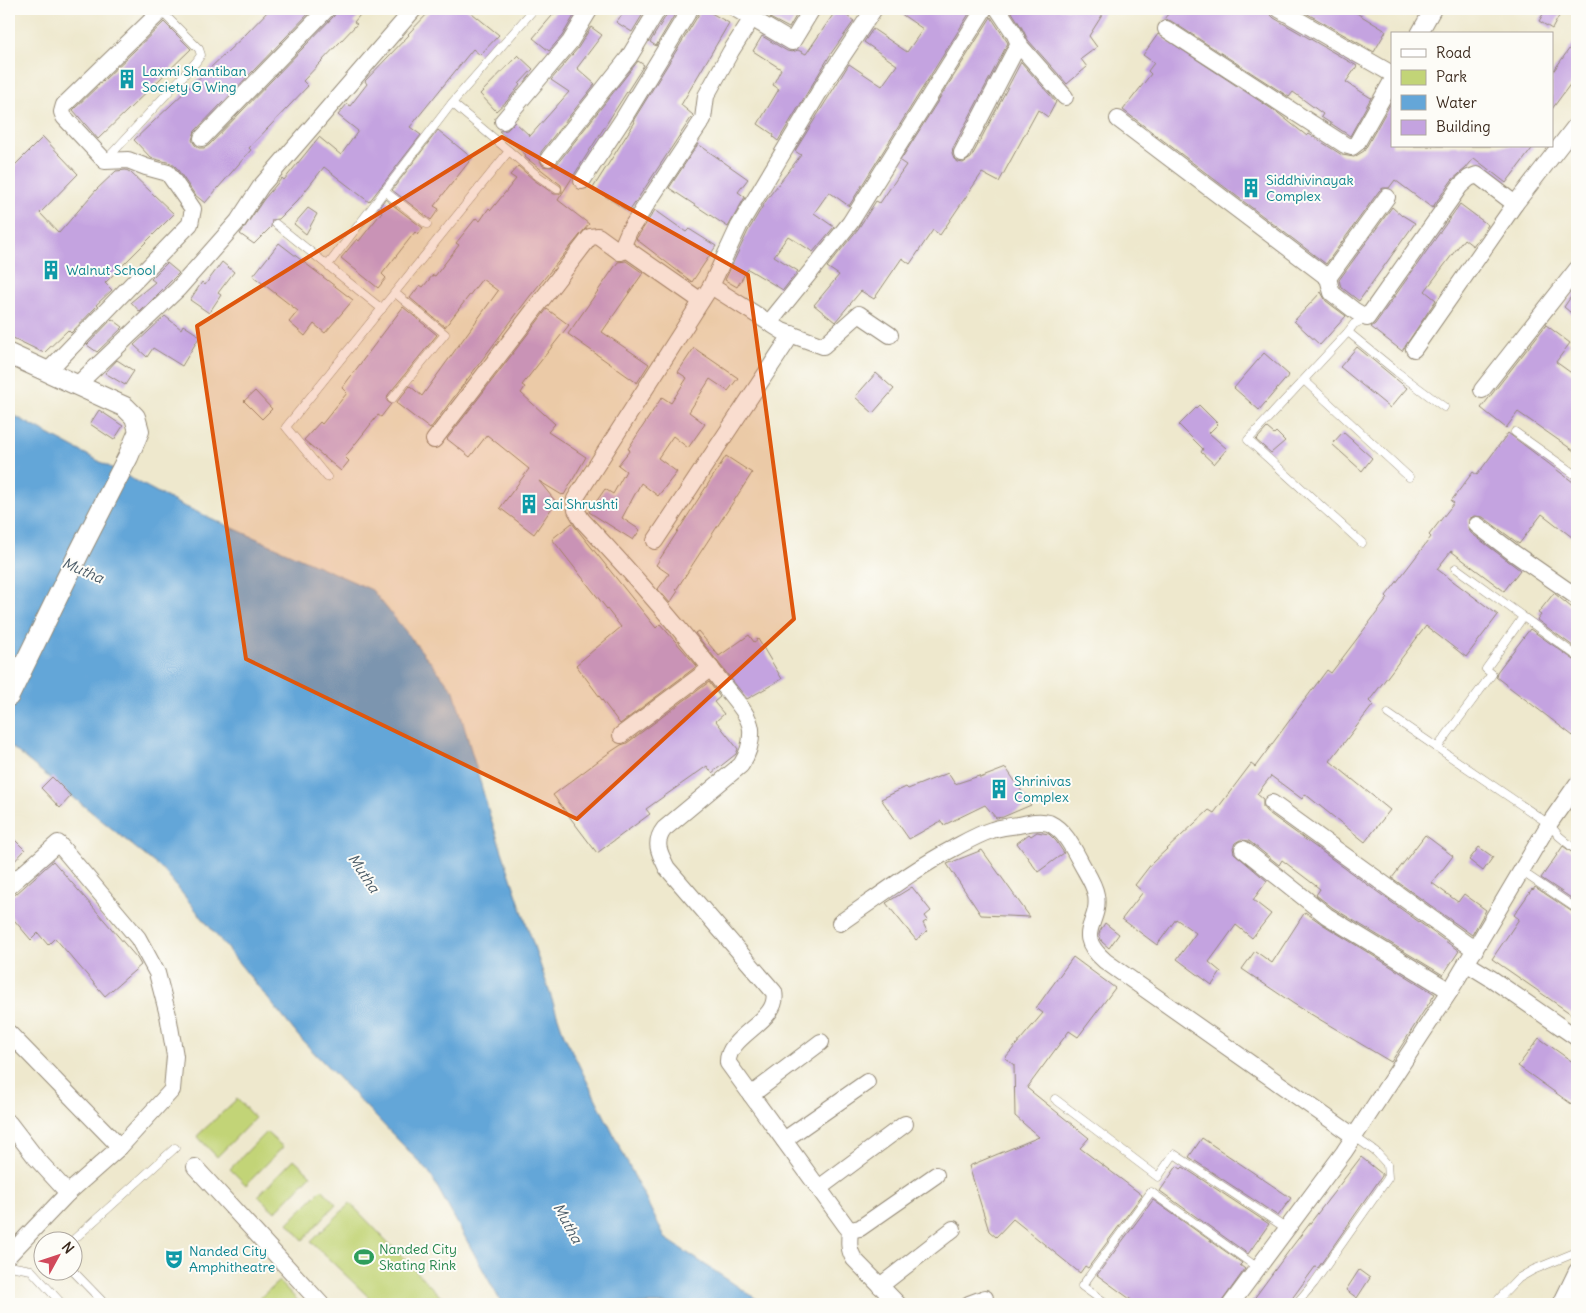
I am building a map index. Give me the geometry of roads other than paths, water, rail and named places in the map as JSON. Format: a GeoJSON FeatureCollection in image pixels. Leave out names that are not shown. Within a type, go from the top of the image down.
{"type":"FeatureCollection","features":[{"type":"Feature","properties":{"kind":"street"},"geometry":{"type":"LineString","coordinates":[[202,138],[327,9]]}},
{"type":"Feature","properties":{"kind":"street"},"geometry":{"type":"LineString","coordinates":[[78,386],[178,290],[238,220],[262,186],[414,9]]}},
{"type":"Feature","properties":{"kind":"street"},"geometry":{"type":"LineString","coordinates":[[503,121],[570,42],[590,9]]}},
{"type":"Feature","properties":{"kind":"street"},"geometry":{"type":"LineString","coordinates":[[548,158],[629,57],[658,9]]}},
{"type":"Feature","properties":{"kind":"street"},"geometry":{"type":"LineString","coordinates":[[582,180],[623,119],[690,9]]}},
{"type":"Feature","properties":{"kind":"street"},"geometry":{"type":"LineString","coordinates":[[736,9],[792,42],[812,9]]}},
{"type":"Feature","properties":{"kind":"street"},"geometry":{"type":"LineString","coordinates":[[874,9],[827,79],[739,226],[702,301],[575,499],[576,510],[582,520],[628,569],[710,668],[744,712],[751,728],[747,755],[741,764],[664,829],[658,839],[657,847],[667,868],[774,992],[775,996],[771,1009],[734,1046],[727,1056],[732,1071],[850,1230],[850,1253],[898,1304]]}},
{"type":"Feature","properties":{"kind":"street"},"geometry":{"type":"LineString","coordinates":[[770,323],[850,223],[984,9]]}},
{"type":"Feature","properties":{"kind":"street"},"geometry":{"type":"LineString","coordinates":[[998,9],[1014,33],[1018,43],[1064,97]]}},
{"type":"Feature","properties":{"kind":"street"},"geometry":{"type":"LineString","coordinates":[[1280,9],[1391,73]]}},
{"type":"Feature","properties":{"kind":"street"},"geometry":{"type":"LineString","coordinates":[[1420,32],[1433,9]]}},
{"type":"Feature","properties":{"kind":"street"},"geometry":{"type":"LineString","coordinates":[[47,372],[190,224],[193,209],[168,172],[146,167],[128,160],[105,161],[64,117],[62,112],[64,105],[162,10]]}},
{"type":"Feature","properties":{"kind":"street"},"geometry":{"type":"LineString","coordinates":[[620,252],[629,231],[702,119],[706,96],[752,18]]}},
{"type":"Feature","properties":{"kind":"street"},"geometry":{"type":"LineString","coordinates":[[1166,29],[1345,145],[1352,147],[1357,143],[1391,83]]}},
{"type":"Feature","properties":{"kind":"street"},"geometry":{"type":"LineString","coordinates":[[962,153],[1018,43]]}},
{"type":"Feature","properties":{"kind":"street"},"geometry":{"type":"LineString","coordinates":[[1118,119],[1328,278],[1332,293],[1367,318],[1460,186],[1469,178],[1477,175],[1515,204]]}},
{"type":"Feature","properties":{"kind":"street"},"geometry":{"type":"LineString","coordinates":[[1414,349],[1515,204],[1577,124]]}},
{"type":"Feature","properties":{"kind":"street"},"geometry":{"type":"LineString","coordinates":[[1328,278],[1387,197]]}},
{"type":"Feature","properties":{"kind":"street"},"geometry":{"type":"LineString","coordinates":[[434,440],[590,237],[598,236],[620,252]]}},
{"type":"Feature","properties":{"kind":"street"},"geometry":{"type":"LineString","coordinates":[[620,252],[628,250],[702,301]]}},
{"type":"Feature","properties":{"kind":"street"},"geometry":{"type":"LineString","coordinates":[[1482,390],[1577,269]]}},
{"type":"Feature","properties":{"kind":"street"},"geometry":{"type":"LineString","coordinates":[[711,286],[770,323],[823,346],[859,314],[890,335]]}},
{"type":"Feature","properties":{"kind":"street"},"geometry":{"type":"LineString","coordinates":[[654,541],[792,334]]}},
{"type":"Feature","properties":{"kind":"street"},"geometry":{"type":"LineString","coordinates":[[9,354],[125,407],[135,418],[139,431],[128,457],[68,574],[9,696]]}},
{"type":"Feature","properties":{"kind":"street"},"geometry":{"type":"LineString","coordinates":[[1477,525],[1577,597]]}},
{"type":"Feature","properties":{"kind":"street"},"geometry":{"type":"LineString","coordinates":[[621,735],[710,668]]}},
{"type":"Feature","properties":{"kind":"street"},"geometry":{"type":"LineString","coordinates":[[1231,1304],[1354,1137],[1450,991],[1549,824],[1577,784]]}},
{"type":"Feature","properties":{"kind":"street"},"geometry":{"type":"LineString","coordinates":[[1272,803],[1471,957],[1492,979],[1577,1038]]}},
{"type":"Feature","properties":{"kind":"street"},"geometry":{"type":"LineString","coordinates":[[840,924],[927,862],[973,838],[993,830],[1033,822],[1046,822],[1056,827],[1063,834],[1073,848],[1094,888],[1096,904],[1089,936],[1090,944],[1094,951],[1105,961],[1354,1137]]}},
{"type":"Feature","properties":{"kind":"street"},"geometry":{"type":"LineString","coordinates":[[9,886],[58,843],[138,938],[157,973],[168,1016],[174,1056],[172,1090],[120,1147],[68,1193],[9,1255]]}},
{"type":"Feature","properties":{"kind":"street"},"geometry":{"type":"LineString","coordinates":[[1243,850],[1327,916],[1450,991]]}},
{"type":"Feature","properties":{"kind":"street"},"geometry":{"type":"LineString","coordinates":[[9,1033],[120,1147]]}},
{"type":"Feature","properties":{"kind":"street"},"geometry":{"type":"LineString","coordinates":[[751,1095],[821,1042]]}},
{"type":"Feature","properties":{"kind":"street"},"geometry":{"type":"LineString","coordinates":[[784,1140],[867,1082]]}},
{"type":"Feature","properties":{"kind":"street"},"geometry":{"type":"LineString","coordinates":[[9,1123],[36,1158],[68,1193]]}},
{"type":"Feature","properties":{"kind":"street"},"geometry":{"type":"LineString","coordinates":[[819,1188],[905,1124]]}},
{"type":"Feature","properties":{"kind":"street"},"geometry":{"type":"LineString","coordinates":[[195,1167],[321,1304]]}},
{"type":"Feature","properties":{"kind":"street"},"geometry":{"type":"LineString","coordinates":[[850,1230],[860,1228],[936,1175]]}},
{"type":"Feature","properties":{"kind":"street"},"geometry":{"type":"LineString","coordinates":[[880,1286],[953,1229]]}},
{"type":"Feature","properties":{"kind":"street"},"geometry":{"type":"LineString","coordinates":[[1561,1304],[1575,1281]]}},
{"type":"Feature","properties":{"kind":"street"},"geometry":{"type":"LineString","coordinates":[[969,1304],[985,1298]]}},
{"type":"Feature","properties":{"kind":"lane"},"geometry":{"type":"LineString","coordinates":[[328,265],[452,103],[534,9]]}},
{"type":"Feature","properties":{"kind":"lane"},"geometry":{"type":"LineString","coordinates":[[105,161],[201,55],[199,49],[162,10]]}},
{"type":"Feature","properties":{"kind":"lane"},"geometry":{"type":"LineString","coordinates":[[452,103],[538,176],[557,189]]}},
{"type":"Feature","properties":{"kind":"lane"},"geometry":{"type":"LineString","coordinates":[[326,477],[286,427],[508,151]]}},
{"type":"Feature","properties":{"kind":"lane"},"geometry":{"type":"LineString","coordinates":[[384,190],[428,224]]}},
{"type":"Feature","properties":{"kind":"lane"},"geometry":{"type":"LineString","coordinates":[[276,224],[382,310]]}},
{"type":"Feature","properties":{"kind":"lane"},"geometry":{"type":"LineString","coordinates":[[392,400],[445,334],[395,293]]}},
{"type":"Feature","properties":{"kind":"lane"},"geometry":{"type":"LineString","coordinates":[[1362,542],[1248,440],[1304,381],[1354,324],[1367,318]]}},
{"type":"Feature","properties":{"kind":"lane"},"geometry":{"type":"LineString","coordinates":[[1348,332],[1444,407]]}},
{"type":"Feature","properties":{"kind":"lane"},"geometry":{"type":"LineString","coordinates":[[1304,381],[1409,477]]}},
{"type":"Feature","properties":{"kind":"lane"},"geometry":{"type":"LineString","coordinates":[[1515,432],[1577,476]]}},
{"type":"Feature","properties":{"kind":"lane"},"geometry":{"type":"LineString","coordinates":[[1456,568],[1577,656]]}},
{"type":"Feature","properties":{"kind":"lane"},"geometry":{"type":"LineString","coordinates":[[1437,748],[1492,674],[1486,669],[1523,617]]}},
{"type":"Feature","properties":{"kind":"lane"},"geometry":{"type":"LineString","coordinates":[[1388,714],[1549,824],[1577,850]]}},
{"type":"Feature","properties":{"kind":"lane"},"geometry":{"type":"LineString","coordinates":[[1521,872],[1577,909]]}},
{"type":"Feature","properties":{"kind":"lane"},"geometry":{"type":"LineString","coordinates":[[1055,1099],[1158,1178],[1174,1154],[1287,1229]]}},
{"type":"Feature","properties":{"kind":"lane"},"geometry":{"type":"LineString","coordinates":[[1296,1304],[1314,1283],[1388,1178],[1387,1164],[1376,1152],[1354,1137]]}},
{"type":"Feature","properties":{"kind":"lane"},"geometry":{"type":"LineString","coordinates":[[82,1232],[175,1148]]}},
{"type":"Feature","properties":{"kind":"lane"},"geometry":{"type":"LineString","coordinates":[[1107,1304],[1082,1286],[1151,1192],[1258,1268]]}},
{"type":"Feature","properties":{"kind":"lane"},"geometry":{"type":"LineString","coordinates":[[1494,1304],[1519,1278],[1533,1270],[1577,1252]]}},
{"type":"Feature","properties":{"kind":"lane"},"geometry":{"type":"LineString","coordinates":[[9,1266],[31,1270],[62,1304]]}},
{"type":"Feature","properties":{"kind":"lane"},"geometry":{"type":"LineString","coordinates":[[82,1280],[105,1304]]}},
{"type":"Feature","properties":{"kind":"water","name":"Mutha"},"geometry":{"type":"Polygon","coordinates":[[[9,413],[179,504],[372,590],[454,691],[490,816],[564,1035],[665,1238],[764,1304],[502,1304],[429,1172],[300,1038],[164,871],[9,745],[9,413]]]}},
{"type":"Feature","properties":{"kind":"place","name":"Laxmi Shantiban Society G Wing"},"geometry":{"type":"Point","coordinates":[127,79]}},
{"type":"Feature","properties":{"kind":"place","name":"Siddhivinayak Complex"},"geometry":{"type":"Point","coordinates":[1251,188]}},
{"type":"Feature","properties":{"kind":"place","name":"Walnut School"},"geometry":{"type":"Point","coordinates":[51,270]}},
{"type":"Feature","properties":{"kind":"place","name":"Sai Shrushti"},"geometry":{"type":"Point","coordinates":[529,504]}},
{"type":"Feature","properties":{"kind":"place","name":"Shrinivas Complex"},"geometry":{"type":"Point","coordinates":[999,789]}},
{"type":"Feature","properties":{"kind":"place","name":"Nanded City Skating Rink"},"geometry":{"type":"Point","coordinates":[364,1257]}},
{"type":"Feature","properties":{"kind":"place","name":"Nanded City Amphitheatre"},"geometry":{"type":"Point","coordinates":[174,1259]}}]}
